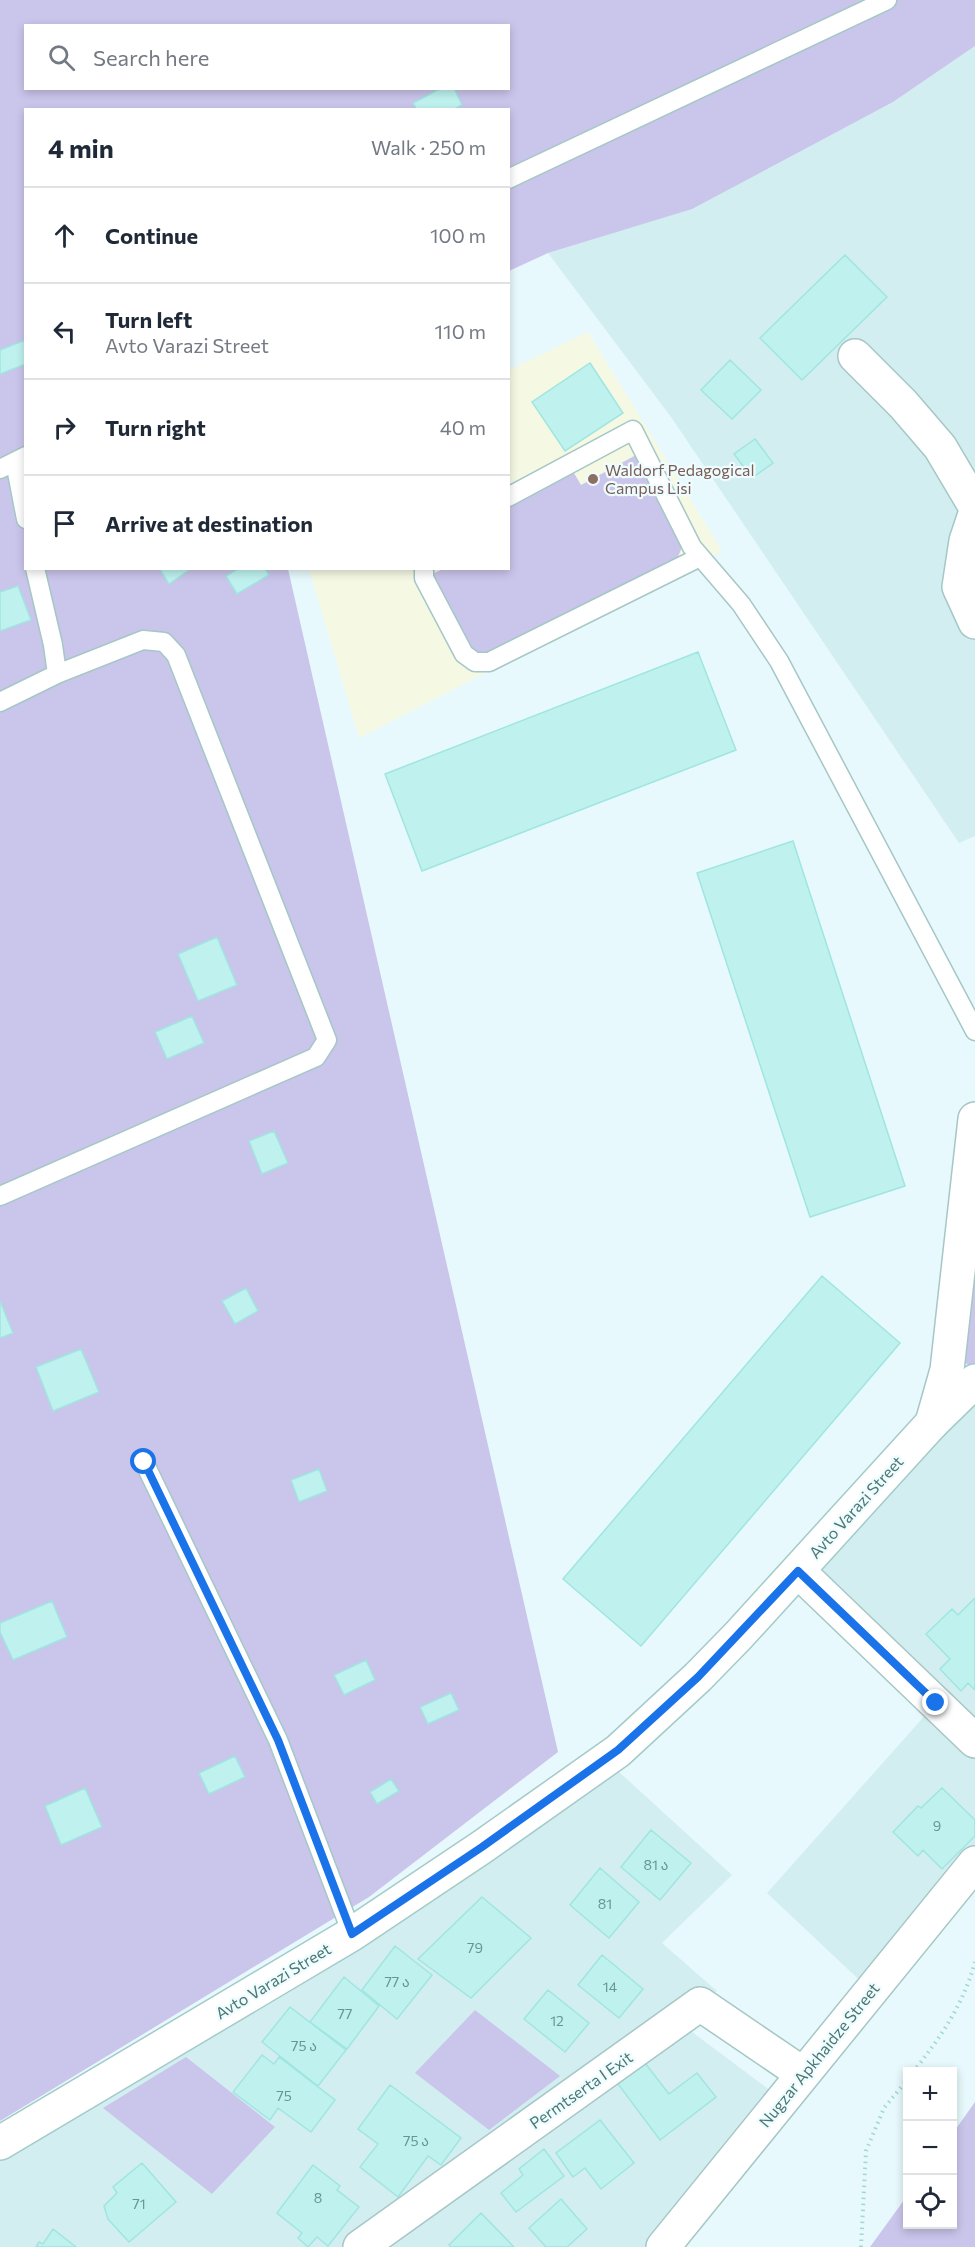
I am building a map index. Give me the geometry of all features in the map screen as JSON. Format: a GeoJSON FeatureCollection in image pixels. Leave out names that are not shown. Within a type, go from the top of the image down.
{"type":"FeatureCollection","features":[{"type":"Feature","properties":{"kind":"street"},"geometry":{"type":"LineString","coordinates":[[855,356],[903,404],[940,447],[975,506]]}},
{"type":"Feature","properties":{"kind":"street"},"geometry":{"type":"LineString","coordinates":[[975,514],[966,541],[959,587],[975,622]]}},
{"type":"Feature","properties":{"kind":"street"},"geometry":{"type":"LineString","coordinates":[[932,1423],[947,1370],[975,1119]]}},
{"type":"Feature","properties":{"kind":"street","name":"Avto Varazi Street"},"geometry":{"type":"LineString","coordinates":[[0,2143],[352,1934],[482,1847],[618,1750],[698,1677],[932,1423],[975,1381]]}},
{"type":"Feature","properties":{"kind":"street"},"geometry":{"type":"LineString","coordinates":[[798,1571],[975,1741]]}},
{"type":"Feature","properties":{"kind":"street","name":"Nugzar Apkhaidze Street"},"geometry":{"type":"LineString","coordinates":[[663,2247],[975,1863]]}},
{"type":"Feature","properties":{"kind":"street","name":"Permtserta I Exit"},"geometry":{"type":"LineString","coordinates":[[360,2247],[700,2004],[803,2074]]}},
{"type":"Feature","properties":{"kind":"lane"},"geometry":{"type":"LineString","coordinates":[[510,178],[886,0]]}},
{"type":"Feature","properties":{"kind":"lane"},"geometry":{"type":"LineString","coordinates":[[510,496],[633,430],[684,532],[700,557],[741,604],[779,661],[975,1031]]}},
{"type":"Feature","properties":{"kind":"lane"},"geometry":{"type":"LineString","coordinates":[[13,462],[24,510]]}},
{"type":"Feature","properties":{"kind":"lane"},"geometry":{"type":"LineString","coordinates":[[424,570],[424,578],[464,654],[475,662],[489,662],[700,557]]}},
{"type":"Feature","properties":{"kind":"lane"},"geometry":{"type":"LineString","coordinates":[[35,570],[53,645],[57,674]]}},
{"type":"Feature","properties":{"kind":"lane"},"geometry":{"type":"LineString","coordinates":[[0,702],[57,674],[143,640],[164,642],[176,655],[327,1040],[316,1057],[0,1196]]}},
{"type":"Feature","properties":{"kind":"lane"},"geometry":{"type":"LineString","coordinates":[[144,1462],[278,1740],[352,1934]]}},
{"type":"Feature","properties":{"kind":"path"},"geometry":{"type":"LineString","coordinates":[[917,2067],[942,2036],[967,1990],[975,1962]]}},
{"type":"Feature","properties":{"kind":"path"},"geometry":{"type":"LineString","coordinates":[[861,2247],[866,2151],[884,2108],[903,2085]]}},
{"type":"Feature","properties":{"kind":"shaded area"},"geometry":{"type":"Polygon","coordinates":[[[0,0],[975,0],[975,46],[893,102],[692,209],[548,253],[510,271],[510,108],[24,108],[24,570],[288,570],[558,1752],[369,1897],[0,2121],[0,0]]]}},
{"type":"Feature","properties":{"kind":"shaded area"},"geometry":{"type":"Polygon","coordinates":[[[975,46],[975,836],[959,843],[671,417],[548,253],[692,208],[893,102],[975,46]]]}},
{"type":"Feature","properties":{"kind":"shaded area","name":"Waldorf Pedagogical Campus Lisi"},"geometry":{"type":"Polygon","coordinates":[[[588,332],[722,551],[359,738],[309,570],[510,570],[510,370],[588,332]]]}},
{"type":"Feature","properties":{"kind":"shaded area"},"geometry":{"type":"Polygon","coordinates":[[[636,455],[683,545],[677,559],[486,655],[471,652],[430,575],[441,570],[510,570],[510,506],[574,473],[581,485],[636,455]]]}},
{"type":"Feature","properties":{"kind":"shaded area"},"geometry":{"type":"Polygon","coordinates":[[[975,1236],[975,1364],[971,1367],[960,1359],[975,1236]]]}},
{"type":"Feature","properties":{"kind":"shaded area"},"geometry":{"type":"Polygon","coordinates":[[[975,1381],[975,1863],[871,1991],[767,1893],[936,1703],[798,1571],[975,1381]]]}},
{"type":"Feature","properties":{"kind":"shaded area"},"geometry":{"type":"Polygon","coordinates":[[[607,1761],[732,1875],[662,1943],[717,1991],[353,2247],[0,2247],[0,2147],[607,1761]]]}},
{"type":"Feature","properties":{"kind":"shaded area"},"geometry":{"type":"Polygon","coordinates":[[[475,2010],[560,2076],[489,2130],[415,2073],[475,2010]]]}},
{"type":"Feature","properties":{"kind":"shaded area"},"geometry":{"type":"Polygon","coordinates":[[[680,2023],[771,2091],[652,2247],[365,2247],[680,2023]]]}},
{"type":"Feature","properties":{"kind":"shaded area"},"geometry":{"type":"Polygon","coordinates":[[[186,2057],[275,2127],[212,2194],[103,2108],[186,2057]]]}},
{"type":"Feature","properties":{"kind":"shaded area"},"geometry":{"type":"Polygon","coordinates":[[[975,2102],[975,2247],[870,2247],[903,2202],[903,2229],[957,2229],[957,2127],[975,2102]]]}},
{"type":"Feature","properties":{"kind":"building"},"geometry":{"type":"Polygon","coordinates":[[[437,90],[455,90],[462,105],[457,108],[416,108],[413,103],[437,90]]]}},
{"type":"Feature","properties":{"kind":"building"},"geometry":{"type":"Polygon","coordinates":[[[845,255],[887,297],[802,380],[760,338],[845,255]]]}},
{"type":"Feature","properties":{"kind":"building"},"geometry":{"type":"Polygon","coordinates":[[[24,340],[24,365],[0,374],[0,350],[24,340]]]}},
{"type":"Feature","properties":{"kind":"building"},"geometry":{"type":"Polygon","coordinates":[[[730,360],[761,390],[732,419],[701,390],[730,360]]]}},
{"type":"Feature","properties":{"kind":"building"},"geometry":{"type":"Polygon","coordinates":[[[590,363],[623,413],[565,451],[532,402],[590,363]]]}},
{"type":"Feature","properties":{"kind":"building"},"geometry":{"type":"Polygon","coordinates":[[[755,439],[773,463],[752,478],[734,454],[755,439]]]}},
{"type":"Feature","properties":{"kind":"building"},"geometry":{"type":"Polygon","coordinates":[[[160,570],[189,570],[169,584],[160,570]]]}},
{"type":"Feature","properties":{"kind":"building"},"geometry":{"type":"Polygon","coordinates":[[[236,570],[266,570],[269,575],[237,594],[226,576],[236,570]]]}},
{"type":"Feature","properties":{"kind":"building"},"geometry":{"type":"Polygon","coordinates":[[[18,586],[31,620],[0,631],[0,592],[18,586]]]}},
{"type":"Feature","properties":{"kind":"building"},"geometry":{"type":"Polygon","coordinates":[[[698,652],[736,750],[422,871],[385,774],[698,652]]]}},
{"type":"Feature","properties":{"kind":"building"},"geometry":{"type":"Polygon","coordinates":[[[793,841],[905,1186],[810,1217],[697,873],[793,841]]]}},
{"type":"Feature","properties":{"kind":"building"},"geometry":{"type":"Polygon","coordinates":[[[217,937],[237,985],[198,1001],[178,954],[217,937]]]}},
{"type":"Feature","properties":{"kind":"building"},"geometry":{"type":"Polygon","coordinates":[[[192,1016],[204,1043],[167,1059],[155,1032],[192,1016]]]}},
{"type":"Feature","properties":{"kind":"building"},"geometry":{"type":"Polygon","coordinates":[[[274,1131],[288,1163],[262,1174],[249,1141],[274,1131]]]}},
{"type":"Feature","properties":{"kind":"building"},"geometry":{"type":"Polygon","coordinates":[[[822,1276],[900,1343],[641,1646],[563,1579],[822,1276]]]}},
{"type":"Feature","properties":{"kind":"building"},"geometry":{"type":"Polygon","coordinates":[[[246,1288],[258,1311],[235,1324],[222,1301],[246,1288]]]}},
{"type":"Feature","properties":{"kind":"building"},"geometry":{"type":"Polygon","coordinates":[[[0,1301],[13,1333],[0,1338],[0,1301]]]}},
{"type":"Feature","properties":{"kind":"building"},"geometry":{"type":"Polygon","coordinates":[[[81,1349],[99,1392],[53,1411],[36,1367],[81,1349]]]}},
{"type":"Feature","properties":{"kind":"building"},"geometry":{"type":"Polygon","coordinates":[[[319,1469],[327,1491],[299,1502],[291,1480],[319,1469]]]}},
{"type":"Feature","properties":{"kind":"building"},"geometry":{"type":"Polygon","coordinates":[[[975,1598],[975,1690],[968,1683],[961,1691],[940,1669],[950,1659],[926,1634],[952,1609],[958,1615],[975,1598]]]}},
{"type":"Feature","properties":{"kind":"building"},"geometry":{"type":"Polygon","coordinates":[[[52,1601],[67,1637],[13,1660],[0,1632],[0,1623],[52,1601]]]}},
{"type":"Feature","properties":{"kind":"building"},"geometry":{"type":"Polygon","coordinates":[[[366,1660],[375,1680],[344,1695],[334,1675],[366,1660]]]}},
{"type":"Feature","properties":{"kind":"building"},"geometry":{"type":"Polygon","coordinates":[[[451,1693],[459,1710],[428,1724],[420,1707],[451,1693]]]}},
{"type":"Feature","properties":{"kind":"building"},"geometry":{"type":"Polygon","coordinates":[[[235,1756],[245,1777],[209,1794],[199,1773],[235,1756]]]}},
{"type":"Feature","properties":{"kind":"building"},"geometry":{"type":"Polygon","coordinates":[[[391,1779],[399,1791],[377,1804],[370,1792],[391,1779]]]}},
{"type":"Feature","properties":{"kind":"building"},"geometry":{"type":"Polygon","coordinates":[[[85,1788],[102,1827],[61,1845],[45,1806],[85,1788]]]}},
{"type":"Feature","properties":{"kind":"building"},"geometry":{"type":"Polygon","coordinates":[[[942,1788],[975,1820],[975,1836],[942,1869],[923,1850],[918,1856],[893,1832],[918,1806],[921,1808],[942,1788]]]}},
{"type":"Feature","properties":{"kind":"building"},"geometry":{"type":"Polygon","coordinates":[[[651,1830],[691,1863],[660,1900],[621,1867],[651,1830]]]}},
{"type":"Feature","properties":{"kind":"building"},"geometry":{"type":"Polygon","coordinates":[[[600,1868],[639,1902],[609,1938],[570,1905],[600,1868]]]}},
{"type":"Feature","properties":{"kind":"building"},"geometry":{"type":"Polygon","coordinates":[[[482,1897],[531,1938],[471,1998],[418,1959],[482,1897]]]}},
{"type":"Feature","properties":{"kind":"building"},"geometry":{"type":"Polygon","coordinates":[[[395,1946],[432,1975],[397,2019],[362,1990],[395,1946]]]}},
{"type":"Feature","properties":{"kind":"building"},"geometry":{"type":"Polygon","coordinates":[[[602,1955],[643,1989],[619,2018],[578,1985],[602,1955]]]}},
{"type":"Feature","properties":{"kind":"building"},"geometry":{"type":"Polygon","coordinates":[[[344,1977],[379,2006],[347,2049],[310,2022],[344,1977]]]}},
{"type":"Feature","properties":{"kind":"building"},"geometry":{"type":"Polygon","coordinates":[[[548,1990],[589,2023],[565,2052],[524,2019],[548,1990]]]}},
{"type":"Feature","properties":{"kind":"building"},"geometry":{"type":"Polygon","coordinates":[[[290,2007],[346,2050],[318,2086],[262,2042],[290,2007]]]}},
{"type":"Feature","properties":{"kind":"building"},"geometry":{"type":"Polygon","coordinates":[[[262,2055],[274,2064],[279,2057],[335,2100],[311,2132],[278,2108],[270,2120],[233,2092],[262,2055]]]}},
{"type":"Feature","properties":{"kind":"building"},"geometry":{"type":"Polygon","coordinates":[[[645,2063],[669,2094],[697,2073],[716,2097],[660,2140],[618,2084],[645,2063]]]}},
{"type":"Feature","properties":{"kind":"building"},"geometry":{"type":"Polygon","coordinates":[[[390,2085],[461,2138],[441,2165],[428,2156],[398,2197],[360,2167],[378,2144],[358,2129],[390,2085]]]}},
{"type":"Feature","properties":{"kind":"building"},"geometry":{"type":"Polygon","coordinates":[[[600,2120],[634,2163],[601,2189],[585,2168],[573,2177],[556,2153],[600,2120]]]}},
{"type":"Feature","properties":{"kind":"building"},"geometry":{"type":"Polygon","coordinates":[[[544,2149],[564,2176],[516,2212],[501,2193],[523,2175],[519,2169],[544,2149]]]}},
{"type":"Feature","properties":{"kind":"building"},"geometry":{"type":"Polygon","coordinates":[[[142,2163],[176,2202],[129,2242],[108,2219],[104,2206],[117,2193],[113,2187],[142,2163]]]}},
{"type":"Feature","properties":{"kind":"building"},"geometry":{"type":"Polygon","coordinates":[[[313,2165],[340,2186],[337,2190],[359,2207],[328,2246],[317,2237],[308,2247],[298,2238],[302,2233],[277,2213],[313,2165]]]}},
{"type":"Feature","properties":{"kind":"building"},"geometry":{"type":"Polygon","coordinates":[[[561,2199],[587,2229],[567,2247],[546,2247],[529,2228],[561,2199]]]}},
{"type":"Feature","properties":{"kind":"building"},"geometry":{"type":"Polygon","coordinates":[[[481,2213],[514,2247],[451,2247],[449,2245],[481,2213]]]}},
{"type":"Feature","properties":{"kind":"building"},"geometry":{"type":"Polygon","coordinates":[[[53,2229],[76,2247],[36,2247],[39,2242],[43,2244],[53,2229]]]}},
{"type":"Feature","properties":{"kind":"place","name":"Waldorf Pedagogical Campus Lisi"},"geometry":{"type":"Point","coordinates":[593,479]}},
{"type":"Feature","properties":{"kind":"route"},"geometry":{"type":"LineString","coordinates":[[144,1462],[278,1740],[352,1934],[482,1847],[618,1750],[698,1677],[798,1571],[936,1703]]}}]}
